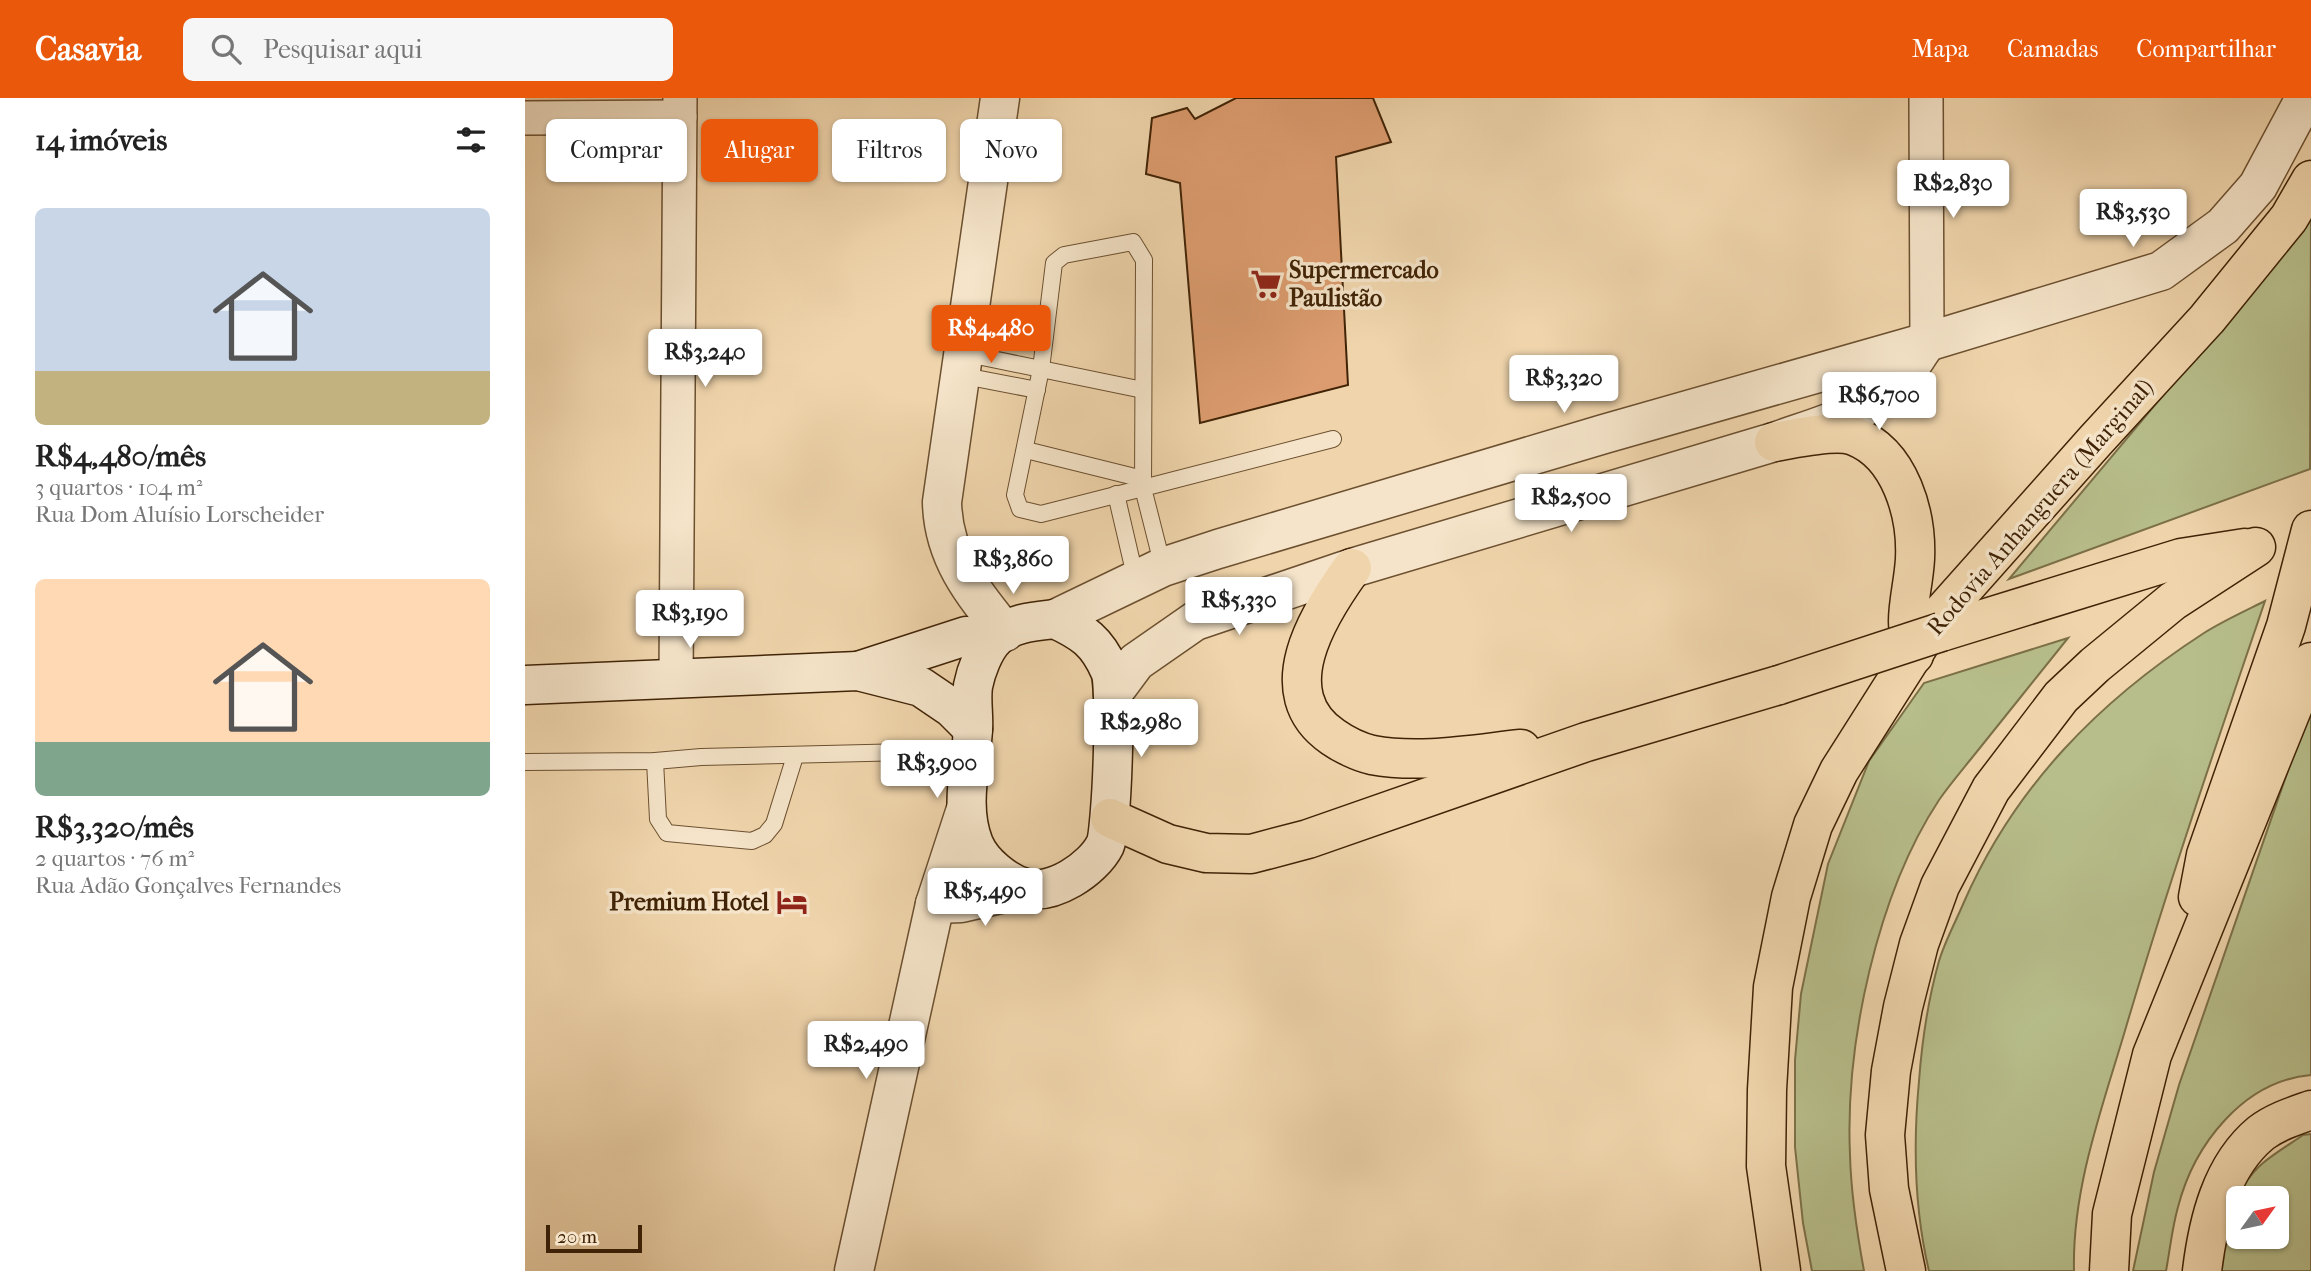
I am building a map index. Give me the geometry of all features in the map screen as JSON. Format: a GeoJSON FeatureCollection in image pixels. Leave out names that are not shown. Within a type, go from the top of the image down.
{"type":"FeatureCollection","features":[{"type":"Feature","properties":{"kind":"highway","name":"Rodovia Anhanguera (Marginal)"},"geometry":{"type":"LineString","coordinates":[[1781,1271],[1766,1166],[1773,987],[1791,897],[1813,825],[1839,771],[1933,623],[2207,319],[2289,218],[2311,180]]}},
{"type":"Feature","properties":{"kind":"highway"},"geometry":{"type":"LineString","coordinates":[[1774,442],[1839,434],[1854,436],[1887,460],[1904,490],[1913,520],[1915,559],[1906,626],[1914,654]]}},
{"type":"Feature","properties":{"kind":"highway"},"geometry":{"type":"LineString","coordinates":[[1110,818],[1168,844],[1206,853],[1251,854],[1308,839],[1586,742],[1779,685],[2181,558],[2256,547],[2311,530]]}},
{"type":"Feature","properties":{"kind":"highway"},"geometry":{"type":"LineString","coordinates":[[2195,955],[2197,902],[2206,855],[2286,626],[2311,530]]}},
{"type":"Feature","properties":{"kind":"highway"},"geometry":{"type":"LineString","coordinates":[[1906,1271],[1889,1189],[1885,1135],[1891,1071],[1903,1007],[1919,944],[1941,886],[1991,789],[2061,697],[2095,665],[2173,601],[2256,547]]}},
{"type":"Feature","properties":{"kind":"highway"},"geometry":{"type":"LineString","coordinates":[[1352,568],[1314,627],[1303,659],[1302,685],[1305,703],[1318,726],[1338,740],[1370,755],[1419,758],[1586,742]]}},
{"type":"Feature","properties":{"kind":"highway"},"geometry":{"type":"LineString","coordinates":[[2109,1271],[2112,1214],[2152,1055],[2195,955],[2311,662]]}},
{"type":"Feature","properties":{"kind":"highway"},"geometry":{"type":"LineString","coordinates":[[2202,1271],[2206,1239],[2223,1186],[2240,1154],[2263,1131],[2311,1110]]}},
{"type":"Feature","properties":{"kind":"street"},"geometry":{"type":"LineString","coordinates":[[1000,98],[942,502],[943,524],[953,560],[1000,635]]}},
{"type":"Feature","properties":{"kind":"street"},"geometry":{"type":"LineString","coordinates":[[1113,693],[1136,662],[1195,621],[1352,568],[1774,442],[1840,418],[1875,400],[1898,382],[1927,342],[1926,98]]}},
{"type":"Feature","properties":{"kind":"street"},"geometry":{"type":"LineString","coordinates":[[525,685],[858,671],[966,636],[1000,635],[1029,622],[1055,619],[1149,573],[1604,434],[1927,342],[2161,271],[2223,226],[2258,186],[2305,98]]}},
{"type":"Feature","properties":{"kind":"street"},"geometry":{"type":"LineString","coordinates":[[525,118],[680,108],[676,680]]}},
{"type":"Feature","properties":{"kind":"street"},"geometry":{"type":"LineString","coordinates":[[935,904],[961,903],[1062,883],[1088,865],[1105,845],[1110,818],[1112,675],[1099,649],[1083,632],[1055,619]]}},
{"type":"Feature","properties":{"kind":"street"},"geometry":{"type":"LineString","coordinates":[[854,1271],[935,904],[966,809],[973,686],[981,662],[1000,635]]}},
{"type":"Feature","properties":{"kind":"street"},"geometry":{"type":"LineString","coordinates":[[858,671],[921,687],[940,697],[971,742]]}},
{"type":"Feature","properties":{"kind":"street"},"geometry":{"type":"LineString","coordinates":[[966,809],[974,845],[989,866],[1027,888]]}},
{"type":"Feature","properties":{"kind":"lane"},"geometry":{"type":"LineString","coordinates":[[1149,573],[1143,483],[1144,260],[1133,242],[1063,255],[1054,263],[1041,369],[1015,495],[1020,509],[1041,514],[1116,494],[1143,483],[1333,439]]}},
{"type":"Feature","properties":{"kind":"lane"},"geometry":{"type":"LineString","coordinates":[[961,364],[1041,369],[1143,390]]}},
{"type":"Feature","properties":{"kind":"lane"},"geometry":{"type":"LineString","coordinates":[[961,364],[1037,390]]}},
{"type":"Feature","properties":{"kind":"lane"},"geometry":{"type":"LineString","coordinates":[[1026,450],[1143,483]]}},
{"type":"Feature","properties":{"kind":"lane"},"geometry":{"type":"LineString","coordinates":[[1116,494],[1149,573]]}},
{"type":"Feature","properties":{"kind":"lane"},"geometry":{"type":"LineString","coordinates":[[525,762],[655,761],[701,757],[908,752],[971,742]]}},
{"type":"Feature","properties":{"kind":"lane"},"geometry":{"type":"LineString","coordinates":[[655,761],[659,818],[667,833],[752,841],[765,835],[774,824],[795,756]]}},
{"type":"Feature","properties":{"kind":"green space"},"geometry":{"type":"Polygon","coordinates":[[[2311,219],[2310,469],[2009,579],[2311,219]]]}},
{"type":"Feature","properties":{"kind":"green space"},"geometry":{"type":"Polygon","coordinates":[[[2265,601],[2140,979],[2098,1121],[2078,1211],[2074,1271],[1929,1271],[1920,1224],[1916,1153],[1917,1105],[1924,1036],[1941,954],[1985,860],[2008,821],[2035,784],[2095,717],[2166,659],[2211,629],[2265,601]]]}},
{"type":"Feature","properties":{"kind":"green space"},"geometry":{"type":"Polygon","coordinates":[[[2068,638],[1939,800],[1917,838],[1898,880],[1869,971],[1853,1066],[1850,1112],[1851,1170],[1864,1271],[1812,1271],[1803,1223],[1795,1147],[1795,1060],[1801,994],[1828,864],[1869,761],[1924,683],[2068,638]]]}},
{"type":"Feature","properties":{"kind":"green space"},"geometry":{"type":"Polygon","coordinates":[[[2311,704],[2311,1075],[2286,1080],[2264,1089],[2243,1103],[2225,1120],[2196,1161],[2186,1184],[2176,1215],[2166,1271],[2133,1271],[2154,1172],[2179,1085],[2311,704]]]}},
{"type":"Feature","properties":{"kind":"green space"},"geometry":{"type":"Polygon","coordinates":[[[2311,1134],[2311,1271],[2218,1271],[2226,1231],[2226,1250],[2289,1250],[2289,1186],[2244,1186],[2263,1163],[2303,1135],[2311,1134]]]}},
{"type":"Feature","properties":{"kind":"building","name":"Supermercado Paulistão"},"geometry":{"type":"Polygon","coordinates":[[[1236,98],[1373,98],[1391,142],[1336,157],[1348,385],[1200,423],[1180,183],[1146,174],[1152,118],[1187,108],[1195,119],[1236,98]]]}},
{"type":"Feature","properties":{"kind":"place","name":"Supermercado Paulistão"},"geometry":{"type":"Point","coordinates":[1266,284]}},
{"type":"Feature","properties":{"kind":"place","name":"Premium Hotel"},"geometry":{"type":"Point","coordinates":[792,902]}}]}
